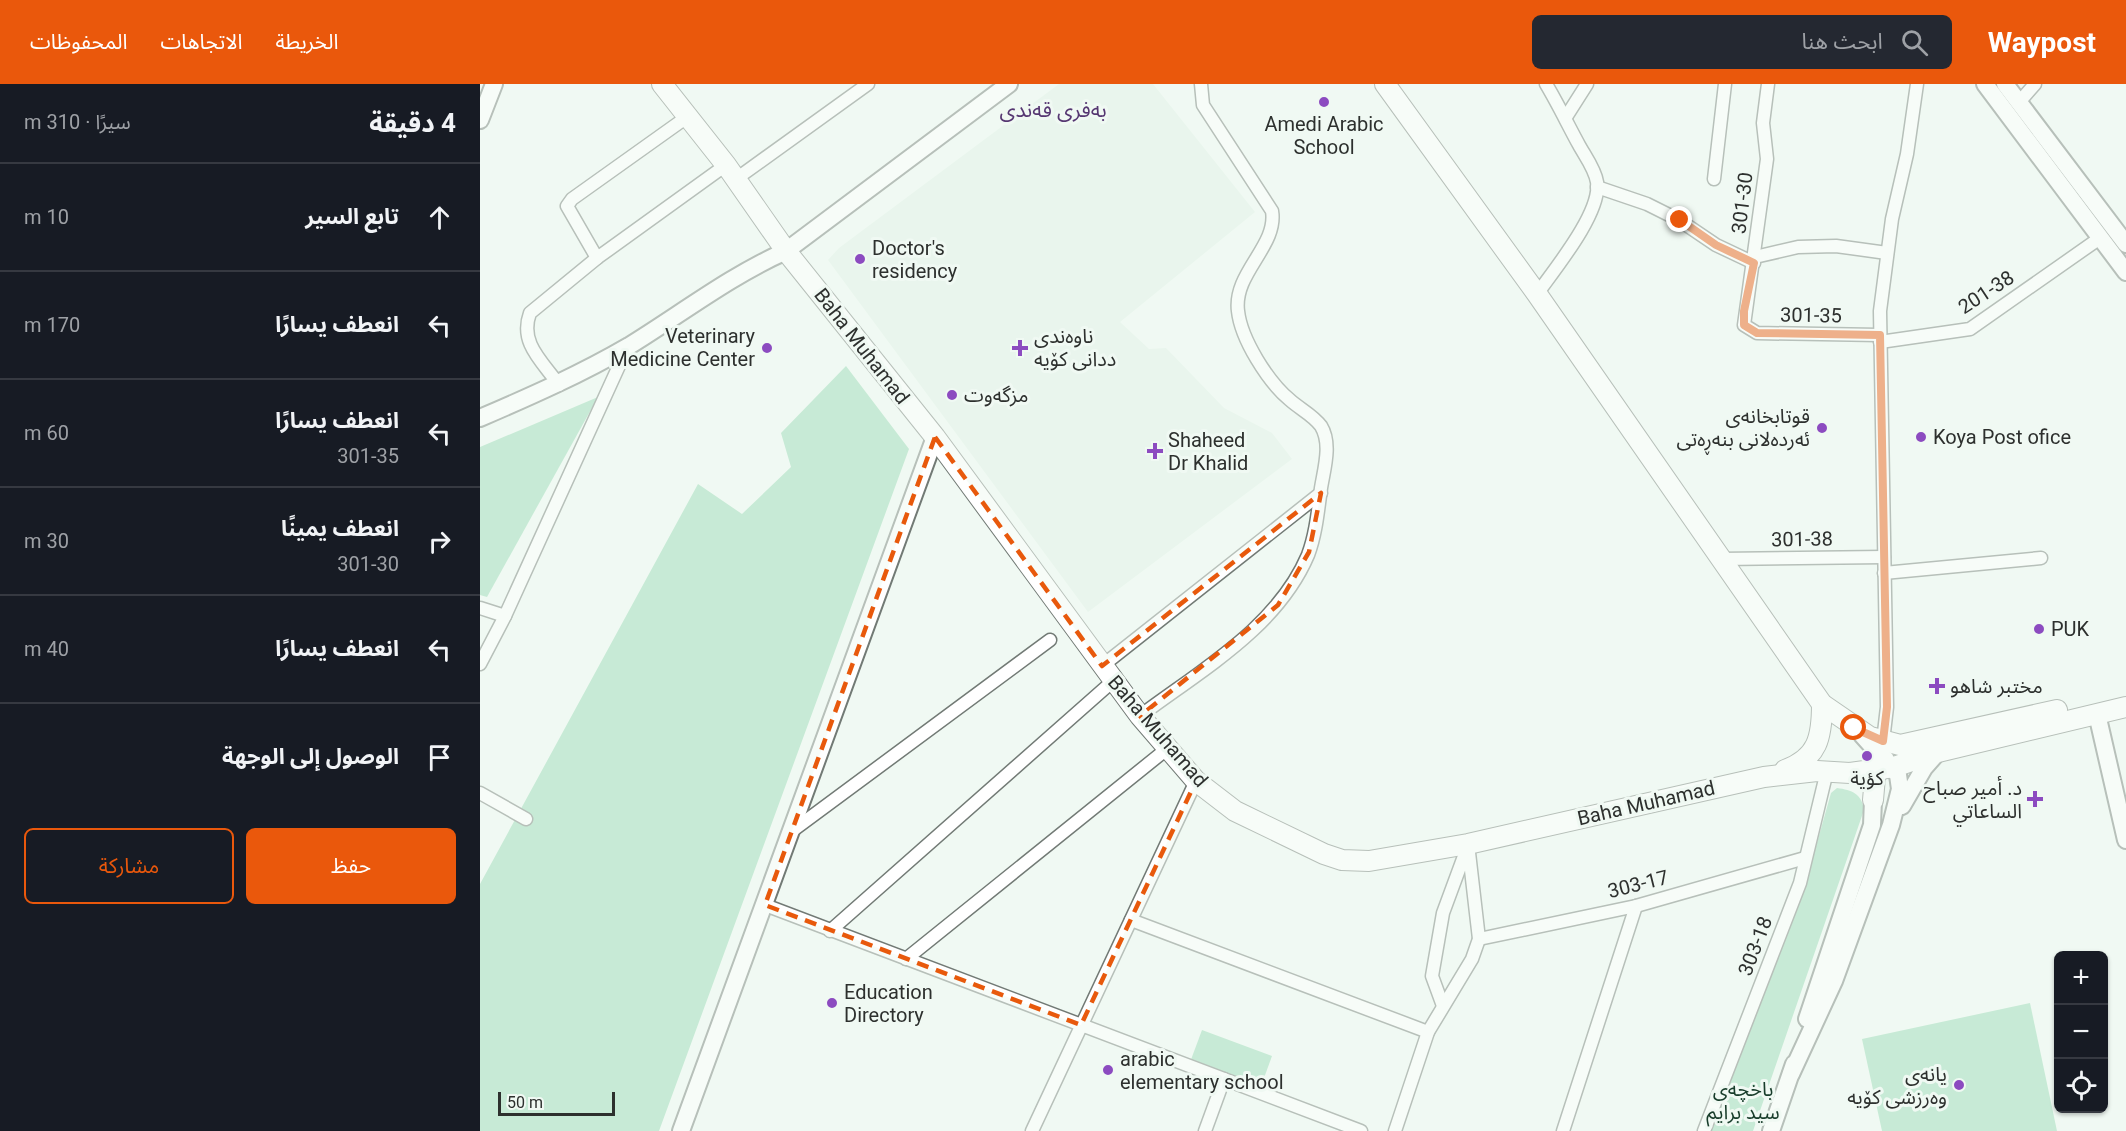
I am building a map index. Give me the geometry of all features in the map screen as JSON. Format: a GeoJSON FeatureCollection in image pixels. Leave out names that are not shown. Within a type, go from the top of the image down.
{"type":"FeatureCollection","features":[{"type":"Feature","properties":{"kind":"main road"},"geometry":{"type":"LineString","coordinates":[[481,116],[494,84]]}},
{"type":"Feature","properties":{"kind":"main road"},"geometry":{"type":"LineString","coordinates":[[480,418],[559,385],[628,346],[746,271],[786,251],[1009,84]]}},
{"type":"Feature","properties":{"kind":"main road"},"geometry":{"type":"LineString","coordinates":[[1385,84],[1537,294],[1822,704],[1854,728],[1896,754],[2126,694]]}},
{"type":"Feature","properties":{"kind":"main road"},"geometry":{"type":"LineString","coordinates":[[1985,84],[2126,272]]}},
{"type":"Feature","properties":{"kind":"main road"},"geometry":{"type":"LineString","coordinates":[[2005,84],[2126,244]]}},
{"type":"Feature","properties":{"kind":"main road","name":"Baha Muhamad"},"geometry":{"type":"LineString","coordinates":[[670,87],[687,117],[731,172],[786,251],[935,437],[1140,717],[1197,781],[1235,812],[1342,860],[1369,861],[1468,844],[1764,777],[1827,771],[1850,772],[1896,754],[1938,752],[2126,707]]}},
{"type":"Feature","properties":{"kind":"main road"},"geometry":{"type":"LineString","coordinates":[[681,1131],[935,437]]}},
{"type":"Feature","properties":{"kind":"main road"},"geometry":{"type":"LineString","coordinates":[[1764,777],[1803,764],[1816,745],[1822,724],[1822,704]]}},
{"type":"Feature","properties":{"kind":"main road"},"geometry":{"type":"LineString","coordinates":[[2097,714],[2125,832]]}},
{"type":"Feature","properties":{"kind":"main road"},"geometry":{"type":"LineString","coordinates":[[1890,825],[1924,768],[1938,752]]}},
{"type":"Feature","properties":{"kind":"main road"},"geometry":{"type":"LineString","coordinates":[[1771,1131],[1872,825],[1873,800],[1896,754]]}},
{"type":"Feature","properties":{"kind":"main road"},"geometry":{"type":"LineString","coordinates":[[1791,1074],[1834,981],[1890,825],[1900,789],[1896,754]]}},
{"type":"Feature","properties":{"kind":"main road"},"geometry":{"type":"LineString","coordinates":[[1850,772],[1863,778],[1873,800]]}},
{"type":"Feature","properties":{"kind":"street"},"geometry":{"type":"LineString","coordinates":[[559,385],[526,339],[526,326],[530,313],[597,258],[867,84]]}},
{"type":"Feature","properties":{"kind":"street"},"geometry":{"type":"LineString","coordinates":[[1140,717],[1257,627],[1278,605],[1296,580],[1309,552],[1327,449],[1323,429],[1282,392],[1261,367],[1241,326],[1238,310],[1240,292],[1248,270],[1274,222],[1272,211],[1203,105],[1201,84]]}},
{"type":"Feature","properties":{"kind":"street"},"geometry":{"type":"LineString","coordinates":[[1537,294],[1575,243],[1587,221],[1598,187],[1597,179],[1566,117],[1546,84]]}},
{"type":"Feature","properties":{"kind":"street"},"geometry":{"type":"LineString","coordinates":[[1566,117],[1587,84]]}},
{"type":"Feature","properties":{"kind":"street"},"geometry":{"type":"LineString","coordinates":[[1713,179],[1725,84]]}},
{"type":"Feature","properties":{"kind":"street","name":"301-30"},"geometry":{"type":"LineString","coordinates":[[1744,325],[1744,311],[1754,260],[1767,159],[1763,123],[1768,84]]}},
{"type":"Feature","properties":{"kind":"street"},"geometry":{"type":"LineString","coordinates":[[1896,754],[1887,707],[1880,339],[1887,253],[1912,124],[1917,84]]}},
{"type":"Feature","properties":{"kind":"street"},"geometry":{"type":"LineString","coordinates":[[2024,109],[2020,100],[2035,84]]}},
{"type":"Feature","properties":{"kind":"street"},"geometry":{"type":"LineString","coordinates":[[597,258],[567,206],[572,199],[687,117]]}},
{"type":"Feature","properties":{"kind":"street"},"geometry":{"type":"LineString","coordinates":[[1598,187],[1647,204],[1680,220],[1716,245],[1754,260],[1798,247],[1836,246],[1887,253]]}},
{"type":"Feature","properties":{"kind":"street","name":"201-38"},"geometry":{"type":"LineString","coordinates":[[1880,339],[1970,329],[2100,238]]}},
{"type":"Feature","properties":{"kind":"street","name":"301-35"},"geometry":{"type":"LineString","coordinates":[[1744,325],[1757,333],[1880,339]]}},
{"type":"Feature","properties":{"kind":"street"},"geometry":{"type":"LineString","coordinates":[[480,664],[505,616],[628,346]]}},
{"type":"Feature","properties":{"kind":"street"},"geometry":{"type":"LineString","coordinates":[[830,931],[1107,673],[1321,493]]}},
{"type":"Feature","properties":{"kind":"street","name":"301-38"},"geometry":{"type":"LineString","coordinates":[[1721,559],[1884,557]]}},
{"type":"Feature","properties":{"kind":"street"},"geometry":{"type":"LineString","coordinates":[[1884,573],[2042,558]]}},
{"type":"Feature","properties":{"kind":"street"},"geometry":{"type":"LineString","coordinates":[[480,608],[505,616]]}},
{"type":"Feature","properties":{"kind":"street"},"geometry":{"type":"LineString","coordinates":[[792,831],[1050,640]]}},
{"type":"Feature","properties":{"kind":"street"},"geometry":{"type":"LineString","coordinates":[[906,959],[1168,748]]}},
{"type":"Feature","properties":{"kind":"street","name":"303-18"},"geometry":{"type":"LineString","coordinates":[[1704,1131],[1800,883],[1827,771]]}},
{"type":"Feature","properties":{"kind":"street"},"geometry":{"type":"LineString","coordinates":[[1032,1131],[1197,781]]}},
{"type":"Feature","properties":{"kind":"street"},"geometry":{"type":"LineString","coordinates":[[480,792],[526,819]]}},
{"type":"Feature","properties":{"kind":"street"},"geometry":{"type":"LineString","coordinates":[[1395,1131],[1428,1032],[1472,959],[1479,939],[1468,844]]}},
{"type":"Feature","properties":{"kind":"street"},"geometry":{"type":"LineString","coordinates":[[1443,1006],[1432,976],[1443,913],[1468,844]]}},
{"type":"Feature","properties":{"kind":"street","name":"303-17"},"geometry":{"type":"LineString","coordinates":[[1479,939],[1636,906],[1806,858]]}},
{"type":"Feature","properties":{"kind":"street"},"geometry":{"type":"LineString","coordinates":[[765,905],[1347,1128],[1361,1131]]}},
{"type":"Feature","properties":{"kind":"street"},"geometry":{"type":"LineString","coordinates":[[1563,1131],[1636,906]]}},
{"type":"Feature","properties":{"kind":"street"},"geometry":{"type":"LineString","coordinates":[[1131,920],[1428,1032]]}},
{"type":"Feature","properties":{"kind":"street"},"geometry":{"type":"LineString","coordinates":[[1205,1131],[1224,1079]]}},
{"type":"Feature","properties":{"kind":"highlighted area"},"geometry":{"type":"Polygon","coordinates":[[[935,437],[1102,666],[1321,493],[1309,552],[1278,605],[1140,716],[1196,781],[1081,1025],[765,905],[935,437]]]}},
{"type":"Feature","properties":{"kind":"shaded area","name":"ناوەندی ددانی کۆیە"},"geometry":{"type":"Polygon","coordinates":[[[1059,84],[1153,84],[1255,212],[1120,322],[1149,349],[1166,348],[1224,408],[1272,433],[1292,459],[1088,612],[828,260],[839,248],[1059,84]]]}},
{"type":"Feature","properties":{"kind":"green space"},"geometry":{"type":"Polygon","coordinates":[[[846,366],[909,449],[659,1131],[480,1131],[480,884],[698,484],[742,514],[791,467],[781,433],[846,366]]]}},
{"type":"Feature","properties":{"kind":"green space"},"geometry":{"type":"Polygon","coordinates":[[[598,397],[487,597],[480,595],[480,447],[598,397]]]}},
{"type":"Feature","properties":{"kind":"green space","name":"باخچه‌ی سید برایم"},"geometry":{"type":"Polygon","coordinates":[[[1837,788],[1847,790],[1859,797],[1864,810],[1753,1131],[1709,1131],[1813,857],[1831,793],[1837,788]]]}},
{"type":"Feature","properties":{"kind":"green space","name":"یانه‌ی وه‌رزشی كۆیه‌"},"geometry":{"type":"Polygon","coordinates":[[[2030,1003],[2057,1131],[1882,1131],[1862,1039],[2030,1003]]]}},
{"type":"Feature","properties":{"kind":"green space"},"geometry":{"type":"Polygon","coordinates":[[[1202,1030],[1272,1056],[1260,1089],[1189,1065],[1202,1030]]]}},
{"type":"Feature","properties":{"kind":"place","name":"Amedi Arabic School"},"geometry":{"type":"Point","coordinates":[1324,102]}},
{"type":"Feature","properties":{"kind":"place","name":"Doctor's residency"},"geometry":{"type":"Point","coordinates":[860,259]}},
{"type":"Feature","properties":{"kind":"place","name":"Veterinary Medicine Center"},"geometry":{"type":"Point","coordinates":[767,348]}},
{"type":"Feature","properties":{"kind":"place","name":"ناوەندی ددانی کۆیە"},"geometry":{"type":"Point","coordinates":[1020,348]}},
{"type":"Feature","properties":{"kind":"place","name":"مزگه‌وت"},"geometry":{"type":"Point","coordinates":[952,395]}},
{"type":"Feature","properties":{"kind":"place","name":"قوتابخانه‌ی ئه‌رده‌لانی بنه‌ڕه‌تی"},"geometry":{"type":"Point","coordinates":[1822,428]}},
{"type":"Feature","properties":{"kind":"place","name":"Koya Post ofice"},"geometry":{"type":"Point","coordinates":[1921,437]}},
{"type":"Feature","properties":{"kind":"place","name":"Shaheed Dr Khalid"},"geometry":{"type":"Point","coordinates":[1155,451]}},
{"type":"Feature","properties":{"kind":"place","name":"PUK"},"geometry":{"type":"Point","coordinates":[2039,629]}},
{"type":"Feature","properties":{"kind":"place","name":"مختبر شاهو"},"geometry":{"type":"Point","coordinates":[1937,686]}},
{"type":"Feature","properties":{"kind":"place","name":"كؤية"},"geometry":{"type":"Point","coordinates":[1867,756]}},
{"type":"Feature","properties":{"kind":"place","name":"د. أمير صباح الساعاتي"},"geometry":{"type":"Point","coordinates":[2035,799]}},
{"type":"Feature","properties":{"kind":"place","name":"Education Directory"},"geometry":{"type":"Point","coordinates":[832,1003]}},
{"type":"Feature","properties":{"kind":"place","name":"arabic elementary school"},"geometry":{"type":"Point","coordinates":[1108,1070]}},
{"type":"Feature","properties":{"kind":"place","name":"یانه‌ی وه‌رزشی كۆیه‌"},"geometry":{"type":"Point","coordinates":[1959,1085]}},
{"type":"Feature","properties":{"kind":"district","name":"بەفری قەندی"},"geometry":{"type":"Point","coordinates":[1053,110]}},
{"type":"Feature","properties":{"kind":"route"},"geometry":{"type":"LineString","coordinates":[[1680,220],[1716,245],[1754,263],[1744,311],[1744,325],[1757,333],[1880,335],[1887,707],[1883,741],[1854,728]]}}]}
